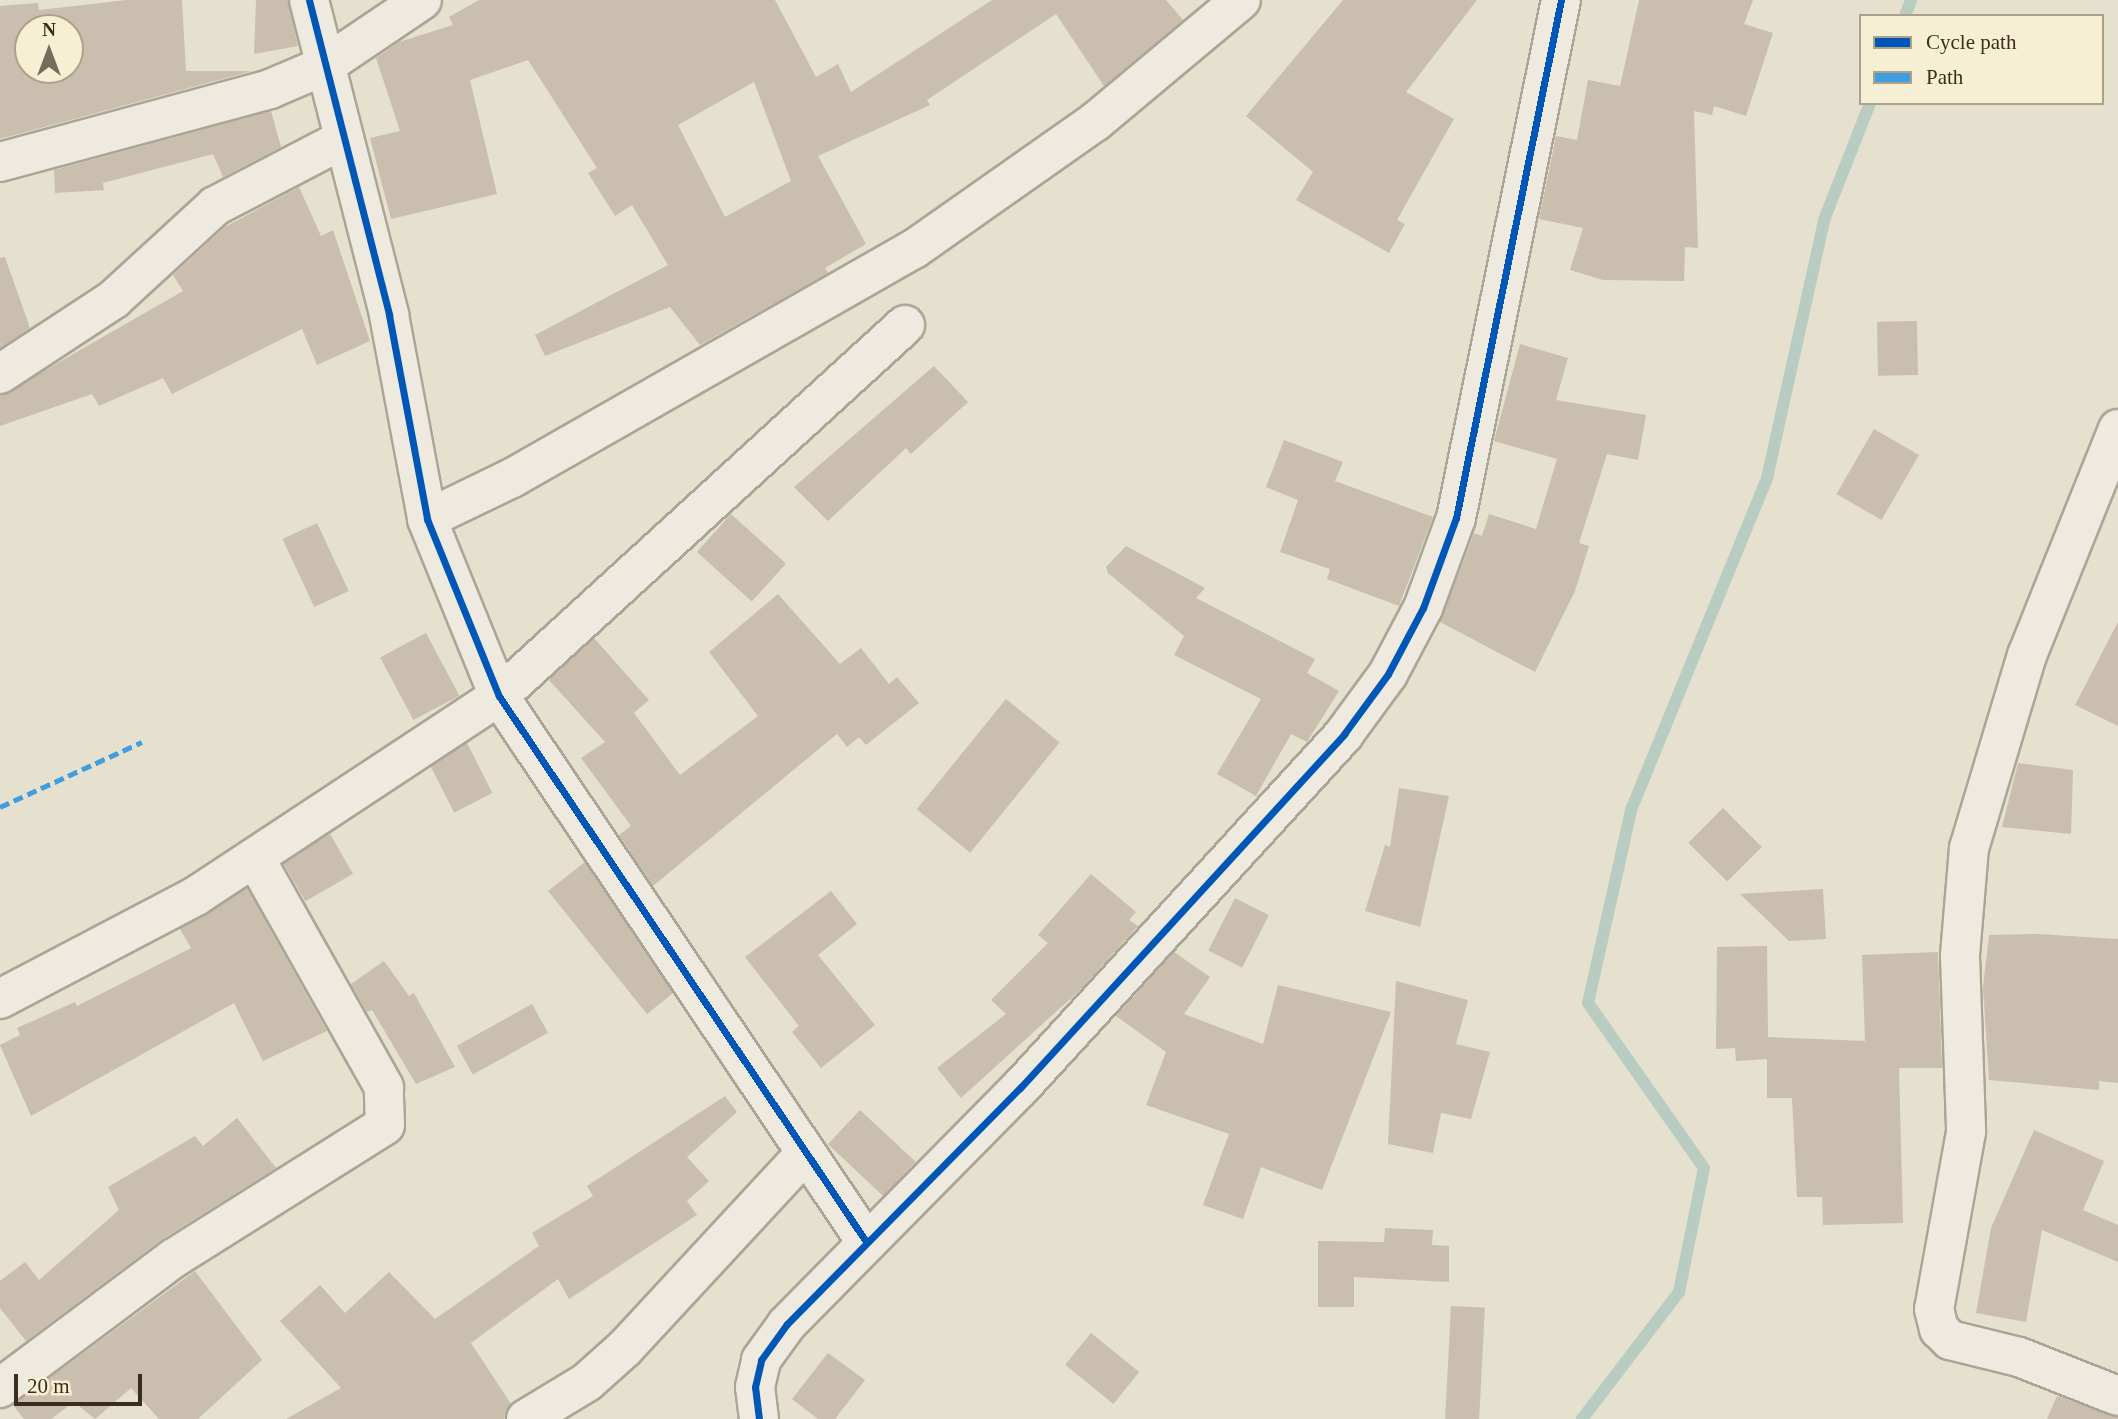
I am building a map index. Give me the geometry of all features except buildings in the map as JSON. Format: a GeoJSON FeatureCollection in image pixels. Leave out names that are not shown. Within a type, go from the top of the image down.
{"type":"FeatureCollection","features":[{"type":"Feature","properties":{"kind":"street"},"geometry":{"type":"LineString","coordinates":[[309,0],[340,141],[389,315],[427,519],[499,696],[804,1155],[867,1243]]}},
{"type":"Feature","properties":{"kind":"street"},"geometry":{"type":"LineString","coordinates":[[0,162],[219,104],[324,66],[422,0]]}},
{"type":"Feature","properties":{"kind":"street"},"geometry":{"type":"LineString","coordinates":[[427,519],[512,478],[914,249],[1095,122],[1241,0]]}},
{"type":"Feature","properties":{"kind":"street"},"geometry":{"type":"LineString","coordinates":[[759,1419],[755,1387],[761,1360],[787,1324],[1048,1057],[1344,734],[1388,674],[1423,608],[1456,518],[1561,0]]}},
{"type":"Feature","properties":{"kind":"street"},"geometry":{"type":"LineString","coordinates":[[0,374],[131,286],[215,206],[340,141]]}},
{"type":"Feature","properties":{"kind":"street"},"geometry":{"type":"LineString","coordinates":[[0,999],[113,944],[255,858],[499,696],[905,325]]}},
{"type":"Feature","properties":{"kind":"street"},"geometry":{"type":"LineString","coordinates":[[2118,429],[2027,654],[1969,848],[1960,956],[1966,1132],[1934,1309],[1938,1329],[1950,1340],[2019,1357],[2118,1396]]}},
{"type":"Feature","properties":{"kind":"street"},"geometry":{"type":"LineString","coordinates":[[0,1388],[174,1258],[385,1125],[384,1087],[255,858]]}},
{"type":"Feature","properties":{"kind":"street"},"geometry":{"type":"LineString","coordinates":[[526,1419],[587,1382],[625,1348],[804,1155]]}},
{"type":"Feature","properties":{"kind":"waterway"},"geometry":{"type":"LineString","coordinates":[[1906,14],[1911,0]]}},
{"type":"Feature","properties":{"kind":"waterway"},"geometry":{"type":"LineString","coordinates":[[1582,1419],[1679,1292],[1704,1168],[1588,1003],[1631,810],[1767,478],[1824,220],[1869,105]]}},
{"type":"Feature","properties":{"kind":"marked path"},"geometry":{"type":"LineString","coordinates":[[0,807],[142,742]]}},
{"type":"Feature","properties":{"kind":"cycle path"},"geometry":{"type":"LineString","coordinates":[[309,0],[389,315],[427,519],[499,696],[867,1243]]}},
{"type":"Feature","properties":{"kind":"cycle path"},"geometry":{"type":"LineString","coordinates":[[759,1419],[755,1387],[761,1360],[787,1324],[1020,1088],[1344,734],[1388,674],[1423,608],[1456,518],[1561,0]]}}]}
